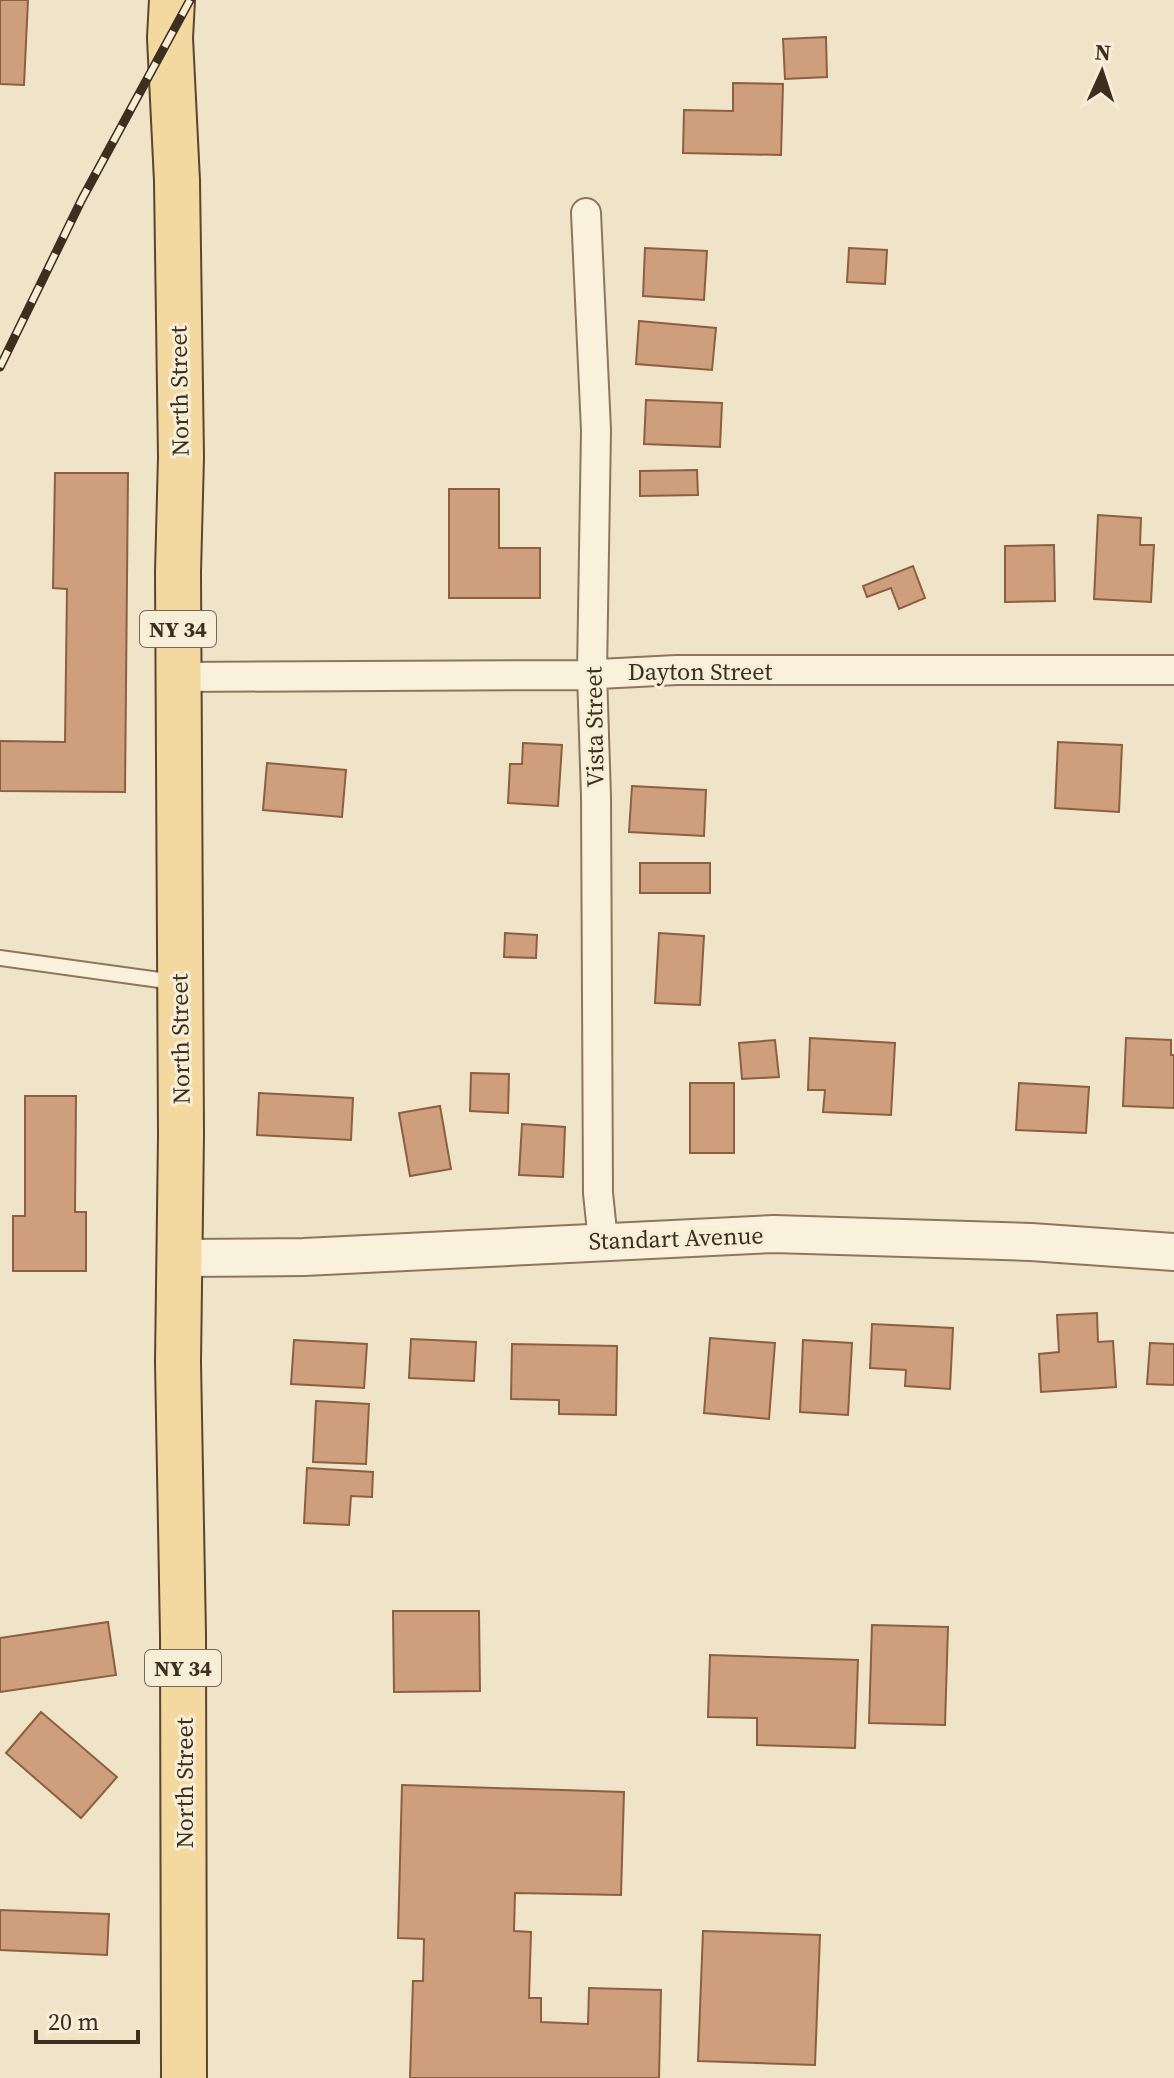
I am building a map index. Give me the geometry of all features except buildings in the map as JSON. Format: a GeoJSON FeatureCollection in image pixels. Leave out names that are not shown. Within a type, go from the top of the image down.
{"type":"FeatureCollection","features":[{"type":"Feature","properties":{"kind":"main road","name":"North Street"},"geometry":{"type":"LineString","coordinates":[[172,0],[170,38],[177,181],[181,457],[178,1362],[183,1635],[184,2078]]}},
{"type":"Feature","properties":{"kind":"street","name":"Vista Street"},"geometry":{"type":"LineString","coordinates":[[586,213],[596,430],[592,673],[596,797],[598,1193],[603,1241]]}},
{"type":"Feature","properties":{"kind":"street","name":"Dayton Street"},"geometry":{"type":"LineString","coordinates":[[179,677],[1174,670]]}},
{"type":"Feature","properties":{"kind":"street","name":"Standart Avenue"},"geometry":{"type":"LineString","coordinates":[[179,1258],[304,1257],[774,1234],[1031,1242],[1174,1252]]}},
{"type":"Feature","properties":{"kind":"lane"},"geometry":{"type":"LineString","coordinates":[[0,958],[178,983]]}},
{"type":"Feature","properties":{"kind":"railway"},"geometry":{"type":"LineString","coordinates":[[0,367],[82,199],[190,0]]}}]}
